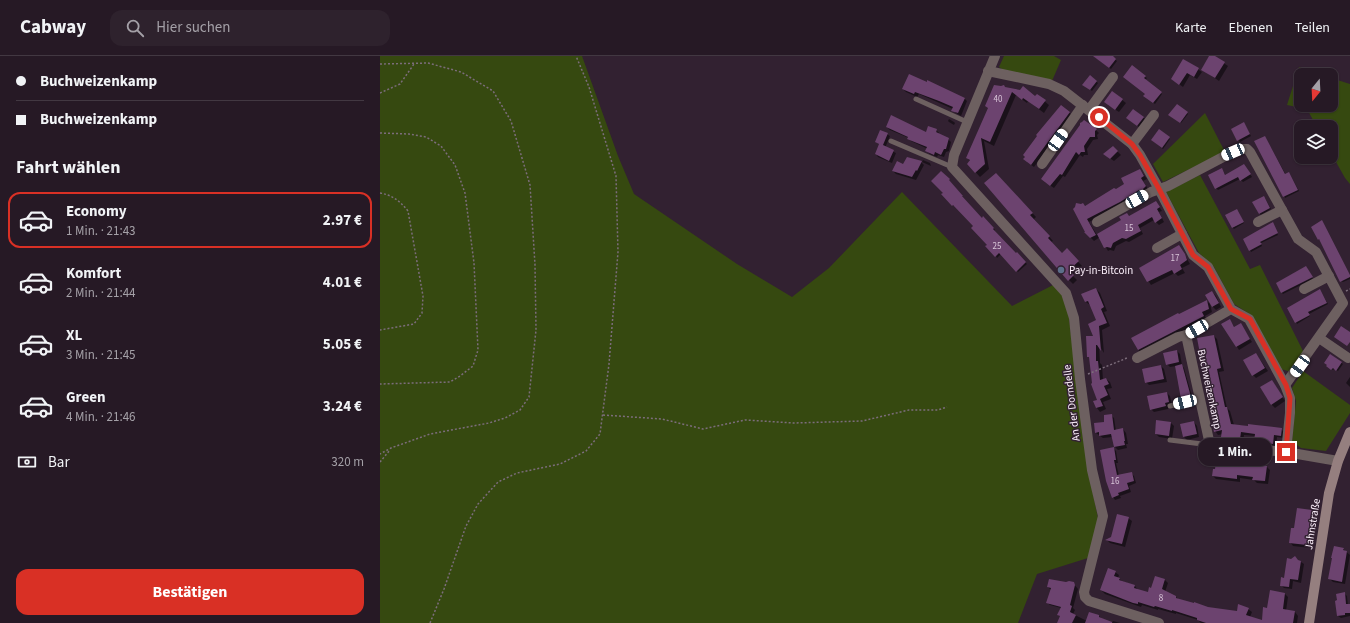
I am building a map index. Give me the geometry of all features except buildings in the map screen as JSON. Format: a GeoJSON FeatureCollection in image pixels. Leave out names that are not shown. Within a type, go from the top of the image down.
{"type":"FeatureCollection","features":[{"type":"Feature","properties":{"kind":"main road","name":"Jahnstraße"},"geometry":{"type":"LineString","coordinates":[[1309,623],[1330,493],[1338,461],[1350,432]]}},
{"type":"Feature","properties":{"kind":"street"},"geometry":{"type":"LineString","coordinates":[[952,167],[954,155],[995,56]]}},
{"type":"Feature","properties":{"kind":"street"},"geometry":{"type":"LineString","coordinates":[[988,71],[1049,84],[1064,91],[1132,144],[1140,155],[1159,189],[1193,255],[1208,267],[1231,309],[1250,319],[1286,385],[1290,398],[1286,452]]}},
{"type":"Feature","properties":{"kind":"street"},"geometry":{"type":"LineString","coordinates":[[1042,164],[1086,108],[1113,77]]}},
{"type":"Feature","properties":{"kind":"street"},"geometry":{"type":"LineString","coordinates":[[1132,144],[1154,116]]}},
{"type":"Feature","properties":{"kind":"street"},"geometry":{"type":"LineString","coordinates":[[1097,222],[1151,192],[1168,186],[1225,156],[1242,149],[1247,149],[1298,239],[1316,252],[1346,306],[1319,338],[1286,385]]}},
{"type":"Feature","properties":{"kind":"street","name":"An der Dorndelle"},"geometry":{"type":"LineString","coordinates":[[952,167],[1066,293],[1074,318],[1092,470],[1102,508],[1102,516],[1084,592],[1084,598],[1089,601],[1159,623]]}},
{"type":"Feature","properties":{"kind":"street"},"geometry":{"type":"LineString","coordinates":[[1258,222],[1282,210]]}},
{"type":"Feature","properties":{"kind":"street"},"geometry":{"type":"LineString","coordinates":[[1157,248],[1182,234]]}},
{"type":"Feature","properties":{"kind":"street"},"geometry":{"type":"LineString","coordinates":[[1304,289],[1329,276]]}},
{"type":"Feature","properties":{"kind":"street"},"geometry":{"type":"LineString","coordinates":[[1137,358],[1178,337],[1186,336],[1231,309]]}},
{"type":"Feature","properties":{"kind":"street","name":"Buchweizenkamp"},"geometry":{"type":"LineString","coordinates":[[1186,336],[1210,445],[1286,452],[1338,461]]}},
{"type":"Feature","properties":{"kind":"street"},"geometry":{"type":"LineString","coordinates":[[1319,338],[1348,358]]}},
{"type":"Feature","properties":{"kind":"lane"},"geometry":{"type":"LineString","coordinates":[[916,99],[967,122]]}},
{"type":"Feature","properties":{"kind":"lane","name":"An der Dorndelle"},"geometry":{"type":"LineString","coordinates":[[891,141],[952,167]]}},
{"type":"Feature","properties":{"kind":"lane"},"geometry":{"type":"LineString","coordinates":[[1170,406],[1200,399]]}},
{"type":"Feature","properties":{"kind":"lane"},"geometry":{"type":"LineString","coordinates":[[1170,440],[1210,445]]}},
{"type":"Feature","properties":{"kind":"path"},"geometry":{"type":"LineString","coordinates":[[430,623],[444,589],[466,526],[478,504],[498,482],[517,473],[560,464],[586,451],[600,434],[618,252],[616,176],[589,86],[576,56]]}},
{"type":"Feature","properties":{"kind":"path"},"geometry":{"type":"LineString","coordinates":[[380,64],[428,64],[462,72],[492,91],[511,121],[530,184],[535,265],[536,330],[529,397],[520,410],[506,418],[489,423],[430,434],[391,448],[380,454]]}},
{"type":"Feature","properties":{"kind":"path"},"geometry":{"type":"LineString","coordinates":[[380,93],[400,84],[414,64]]}},
{"type":"Feature","properties":{"kind":"path"},"geometry":{"type":"LineString","coordinates":[[380,133],[409,134],[426,137],[441,146],[455,165],[465,193],[474,263],[478,350],[472,366],[450,382],[380,384]]}},
{"type":"Feature","properties":{"kind":"path"},"geometry":{"type":"LineString","coordinates":[[380,193],[399,200],[408,211],[423,302],[422,313],[414,324],[380,330]]}},
{"type":"Feature","properties":{"kind":"path"},"geometry":{"type":"LineString","coordinates":[[1080,378],[1131,357],[1137,358]]}},
{"type":"Feature","properties":{"kind":"path"},"geometry":{"type":"LineString","coordinates":[[603,415],[662,419],[703,429],[745,420],[794,423],[862,421],[908,410],[938,410],[947,407]]}},
{"type":"Feature","properties":{"kind":"path"},"geometry":{"type":"LineString","coordinates":[[380,462],[391,448]]}},
{"type":"Feature","properties":{"kind":"green space"},"geometry":{"type":"Polygon","coordinates":[[[380,56],[582,56],[618,156],[634,194],[737,264],[792,297],[829,268],[902,192],[1012,306],[1057,283],[1066,293],[1087,464],[1098,518],[1088,558],[1037,574],[1018,623],[380,623],[380,56]]]}},
{"type":"Feature","properties":{"kind":"green space"},"geometry":{"type":"Polygon","coordinates":[[[1004,56],[1054,56],[1061,60],[1052,81],[1005,71],[999,67],[1004,56]]]}},
{"type":"Feature","properties":{"kind":"green space"},"geometry":{"type":"Polygon","coordinates":[[[1338,80],[1350,84],[1350,184],[1337,164],[1338,120],[1313,120],[1309,112],[1338,112],[1338,80]]]}},
{"type":"Feature","properties":{"kind":"green space"},"geometry":{"type":"Polygon","coordinates":[[[1294,83],[1294,106],[1287,105],[1294,83]]]}},
{"type":"Feature","properties":{"kind":"green space"},"geometry":{"type":"Polygon","coordinates":[[[1205,113],[1225,152],[1163,182],[1153,164],[1205,113]]]}},
{"type":"Feature","properties":{"kind":"green space"},"geometry":{"type":"Polygon","coordinates":[[[1200,175],[1250,269],[1260,265],[1303,351],[1291,372],[1281,369],[1251,315],[1234,304],[1214,267],[1199,253],[1166,192],[1200,175]]]}},
{"type":"Feature","properties":{"kind":"green space"},"geometry":{"type":"Polygon","coordinates":[[[1303,371],[1350,405],[1350,413],[1326,451],[1301,448],[1292,441],[1296,401],[1292,388],[1303,371]]]}},
{"type":"Feature","properties":{"kind":"place","name":"Pay-in-Bitcoin"},"geometry":{"type":"Point","coordinates":[1061,270]}},
{"type":"Feature","properties":{"kind":"route"},"geometry":{"type":"LineString","coordinates":[[1099,117],[1132,144],[1140,155],[1159,189],[1193,255],[1208,267],[1231,309],[1250,319],[1286,385],[1290,398],[1286,452]]}}]}
